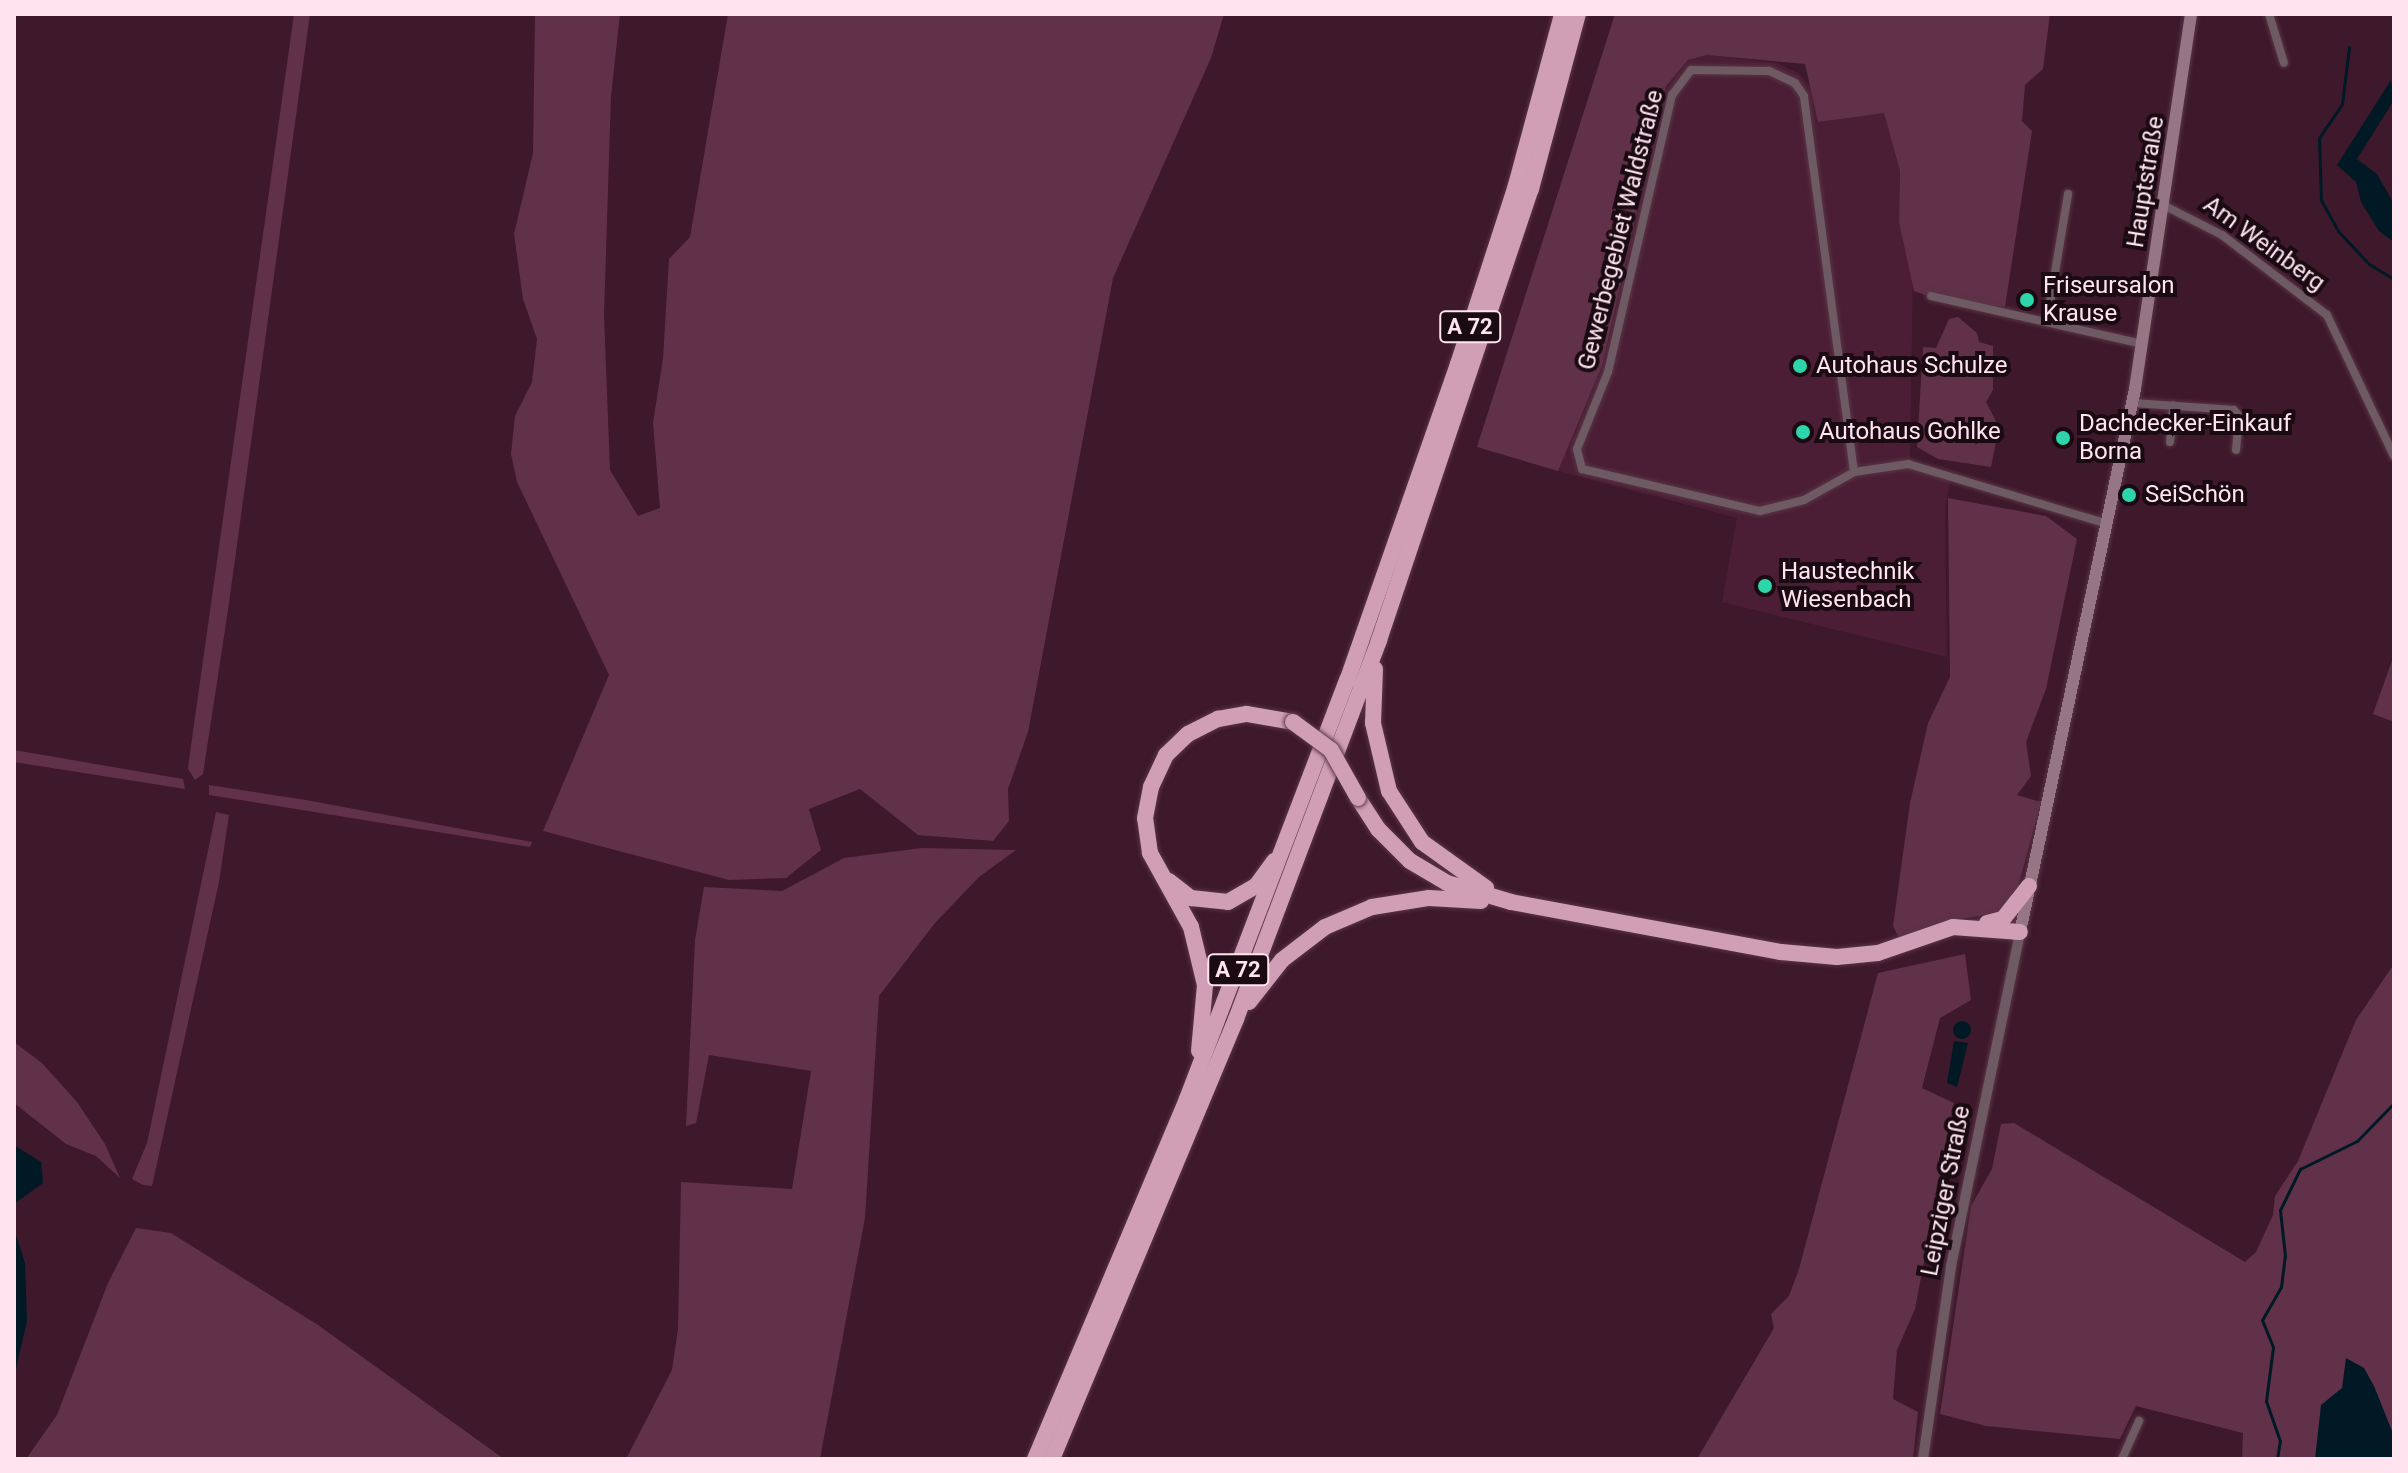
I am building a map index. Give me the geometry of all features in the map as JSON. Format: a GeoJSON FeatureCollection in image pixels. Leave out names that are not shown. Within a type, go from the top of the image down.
{"type":"FeatureCollection","features":[{"type":"Feature","properties":{"kind":"highway","name":"A 72"},"geometry":{"type":"LineString","coordinates":[[1035,1459],[1187,1099],[1289,840],[1458,364],[1516,185],[1562,14]]}},
{"type":"Feature","properties":{"kind":"highway","name":"A 72"},"geometry":{"type":"LineString","coordinates":[[1052,1459],[1236,1019],[1379,640],[1526,203],[1578,14]]}},
{"type":"Feature","properties":{"kind":"highway"},"geometry":{"type":"LineString","coordinates":[[1379,640],[1373,723],[1389,791],[1422,842],[1464,875],[1511,902]]}},
{"type":"Feature","properties":{"kind":"highway"},"geometry":{"type":"LineString","coordinates":[[1187,1099],[1201,1043],[1205,985],[1191,927],[1160,872],[1145,818],[1151,787],[1166,755],[1188,734],[1218,719],[1247,714],[1293,722],[1331,750],[1378,829],[1410,861],[1447,883],[1511,902],[1781,952],[1837,957],[1878,953],[1953,927],[1982,925],[2003,919],[2029,886]]}},
{"type":"Feature","properties":{"kind":"highway"},"geometry":{"type":"LineString","coordinates":[[1160,872],[1191,898],[1228,902],[1256,886],[1289,840]]}},
{"type":"Feature","properties":{"kind":"highway"},"geometry":{"type":"LineString","coordinates":[[1236,1019],[1282,960],[1325,927],[1372,907],[1429,898],[1511,902]]}},
{"type":"Feature","properties":{"kind":"highway"},"geometry":{"type":"LineString","coordinates":[[1982,925],[2020,932]]}},
{"type":"Feature","properties":{"kind":"main road","name":"Hauptstraße"},"geometry":{"type":"LineString","coordinates":[[2020,932],[2133,403],[2165,206],[2191,14]]}},
{"type":"Feature","properties":{"kind":"street"},"geometry":{"type":"LineString","coordinates":[[2269,14],[2284,63]]}},
{"type":"Feature","properties":{"kind":"street","name":"Gewerbegebiet Waldstraße"},"geometry":{"type":"LineString","coordinates":[[1854,472],[1804,96],[1795,83],[1769,71],[1701,66],[1691,70],[1672,95],[1608,372],[1577,449],[1577,464],[1593,474],[1760,511],[1804,500],[1854,472],[1908,464],[2105,523]]}},
{"type":"Feature","properties":{"kind":"street"},"geometry":{"type":"LineString","coordinates":[[2047,321],[2068,194]]}},
{"type":"Feature","properties":{"kind":"street","name":"Am Weinberg"},"geometry":{"type":"LineString","coordinates":[[2165,206],[2222,235],[2327,315],[2394,456]]}},
{"type":"Feature","properties":{"kind":"street"},"geometry":{"type":"LineString","coordinates":[[1931,296],[2143,344]]}},
{"type":"Feature","properties":{"kind":"street"},"geometry":{"type":"LineString","coordinates":[[2133,403],[2234,410],[2239,416],[2236,450]]}},
{"type":"Feature","properties":{"kind":"street"},"geometry":{"type":"LineString","coordinates":[[2170,442],[2173,405]]}},
{"type":"Feature","properties":{"kind":"street","name":"Leipziger Straße"},"geometry":{"type":"LineString","coordinates":[[1923,1459],[1951,1266],[2020,932]]}},
{"type":"Feature","properties":{"kind":"street"},"geometry":{"type":"LineString","coordinates":[[2122,1459],[2139,1421]]}},
{"type":"Feature","properties":{"kind":"shaded area"},"geometry":{"type":"Polygon","coordinates":[[[294,14],[310,14],[228,610],[203,774],[195,780],[188,769],[190,753],[294,14]]]}},
{"type":"Feature","properties":{"kind":"shaded area"},"geometry":{"type":"Polygon","coordinates":[[[535,14],[620,14],[611,96],[604,315],[610,470],[638,516],[660,508],[653,423],[663,358],[669,259],[690,237],[728,14],[1224,14],[1211,58],[1113,278],[1028,732],[1008,789],[1009,821],[993,841],[918,835],[860,789],[809,809],[821,850],[786,878],[729,880],[543,831],[609,675],[517,482],[511,454],[515,416],[532,382],[537,339],[523,299],[514,234],[533,153],[535,14]]]}},
{"type":"Feature","properties":{"kind":"shaded area"},"geometry":{"type":"Polygon","coordinates":[[[1615,14],[2050,14],[2043,69],[2025,85],[2022,121],[2032,131],[2005,307],[1939,300],[1914,291],[1899,222],[1900,171],[1884,113],[1818,122],[1805,64],[1707,55],[1688,60],[1666,86],[1602,366],[1558,471],[1477,447],[1615,14]]]}},
{"type":"Feature","properties":{"kind":"shaded area"},"geometry":{"type":"Polygon","coordinates":[[[1707,55],[1777,63],[1798,73],[1812,88],[1818,122],[1884,112],[1900,171],[1899,222],[1913,269],[1910,458],[1950,484],[1945,507],[1947,657],[1722,602],[1737,518],[1558,471],[1602,366],[1666,86],[1688,60],[1707,55]]]}},
{"type":"Feature","properties":{"kind":"shaded area"},"geometry":{"type":"Polygon","coordinates":[[[1958,317],[1977,333],[1979,342],[1993,346],[1993,390],[1986,402],[1999,427],[1991,467],[1938,459],[1917,447],[1923,347],[1936,348],[1949,319],[1958,317]]]}},
{"type":"Feature","properties":{"kind":"shaded area"},"geometry":{"type":"Polygon","coordinates":[[[1948,498],[2046,516],[2077,539],[2046,689],[2026,742],[2031,776],[2017,795],[2041,802],[2016,895],[2000,913],[1945,921],[1899,938],[1893,926],[1910,803],[1928,723],[1950,677],[1948,498]]]}},
{"type":"Feature","properties":{"kind":"shaded area"},"geometry":{"type":"Polygon","coordinates":[[[2394,655],[2394,722],[2373,714],[2394,655]]]}},
{"type":"Feature","properties":{"kind":"shaded area"},"geometry":{"type":"Polygon","coordinates":[[[14,750],[183,779],[185,789],[14,762],[14,750]]]}},
{"type":"Feature","properties":{"kind":"shaded area"},"geometry":{"type":"Polygon","coordinates":[[[209,785],[532,842],[530,847],[209,795],[209,785]]]}},
{"type":"Feature","properties":{"kind":"shaded area"},"geometry":{"type":"Polygon","coordinates":[[[216,812],[229,815],[219,882],[152,1186],[143,1185],[132,1179],[147,1143],[216,812]]]}},
{"type":"Feature","properties":{"kind":"shaded area"},"geometry":{"type":"Polygon","coordinates":[[[922,848],[1016,850],[979,877],[935,923],[879,996],[865,1218],[820,1459],[626,1459],[672,1370],[678,1329],[681,1182],[792,1189],[811,1071],[709,1055],[696,1123],[686,1126],[695,940],[704,887],[782,891],[844,858],[922,848]]]}},
{"type":"Feature","properties":{"kind":"shaded area"},"geometry":{"type":"Polygon","coordinates":[[[1965,954],[1971,1000],[1940,1018],[1922,1088],[1954,1103],[1915,1309],[1897,1350],[1893,1399],[1918,1412],[1913,1459],[1697,1459],[1774,1328],[1771,1314],[1789,1296],[1799,1269],[1878,973],[1965,954]]]}},
{"type":"Feature","properties":{"kind":"shaded area"},"geometry":{"type":"Polygon","coordinates":[[[2394,964],[2394,1459],[2242,1459],[2243,1433],[2136,1406],[2120,1439],[1986,1426],[1940,1414],[1971,1206],[1992,1169],[2001,1124],[2014,1123],[2245,1262],[2256,1252],[2273,1215],[2275,1196],[2298,1161],[2356,1020],[2394,964]]]}},
{"type":"Feature","properties":{"kind":"shaded area"},"geometry":{"type":"Polygon","coordinates":[[[14,1042],[42,1063],[77,1102],[105,1144],[120,1178],[96,1156],[66,1144],[14,1103],[14,1042]]]}},
{"type":"Feature","properties":{"kind":"shaded area"},"geometry":{"type":"Polygon","coordinates":[[[136,1228],[171,1233],[318,1325],[504,1459],[26,1459],[57,1415],[108,1283],[136,1228]]]}},
{"type":"Feature","properties":{"kind":"water"},"geometry":{"type":"Polygon","coordinates":[[[2391,80],[2394,100],[2357,159],[2377,174],[2394,204],[2394,242],[2379,231],[2361,202],[2356,182],[2337,165],[2391,80]]]}},
{"type":"Feature","properties":{"kind":"water"},"geometry":{"type":"Polygon","coordinates":[[[1962,1021],[1971,1030],[1962,1039],[1953,1030],[1962,1021]]]}},
{"type":"Feature","properties":{"kind":"water"},"geometry":{"type":"Polygon","coordinates":[[[1954,1041],[1968,1043],[1957,1087],[1947,1083],[1954,1041]]]}},
{"type":"Feature","properties":{"kind":"water"},"geometry":{"type":"Polygon","coordinates":[[[14,1145],[41,1162],[43,1183],[14,1204],[14,1145]]]}},
{"type":"Feature","properties":{"kind":"water"},"geometry":{"type":"Polygon","coordinates":[[[14,1229],[25,1263],[27,1321],[14,1377],[14,1229]]]}},
{"type":"Feature","properties":{"kind":"water"},"geometry":{"type":"Polygon","coordinates":[[[2346,1358],[2364,1368],[2374,1386],[2394,1436],[2394,1459],[2315,1459],[2321,1405],[2342,1388],[2346,1358]]]}},
{"type":"Feature","properties":{"kind":"waterway"},"geometry":{"type":"LineString","coordinates":[[2349,47],[2342,104],[2319,138],[2321,200],[2338,231],[2369,264],[2394,279]]}},
{"type":"Feature","properties":{"kind":"waterway"},"geometry":{"type":"LineString","coordinates":[[2277,1459],[2280,1441],[2266,1401],[2273,1347],[2262,1320],[2281,1287],[2285,1256],[2280,1210],[2300,1169],[2357,1141],[2394,1103]]}},
{"type":"Feature","properties":{"kind":"place","name":"Friseursalon Krause"},"geometry":{"type":"Point","coordinates":[2027,300]}},
{"type":"Feature","properties":{"kind":"place","name":"Autohaus Schulze"},"geometry":{"type":"Point","coordinates":[1800,366]}},
{"type":"Feature","properties":{"kind":"place","name":"Autohaus Gohlke"},"geometry":{"type":"Point","coordinates":[1803,432]}},
{"type":"Feature","properties":{"kind":"place","name":"Dachdecker-Einkauf Borna"},"geometry":{"type":"Point","coordinates":[2063,438]}},
{"type":"Feature","properties":{"kind":"place","name":"SeiSchön"},"geometry":{"type":"Point","coordinates":[2129,495]}},
{"type":"Feature","properties":{"kind":"place","name":"Haustechnik Wiesenbach"},"geometry":{"type":"Point","coordinates":[1765,586]}}]}
